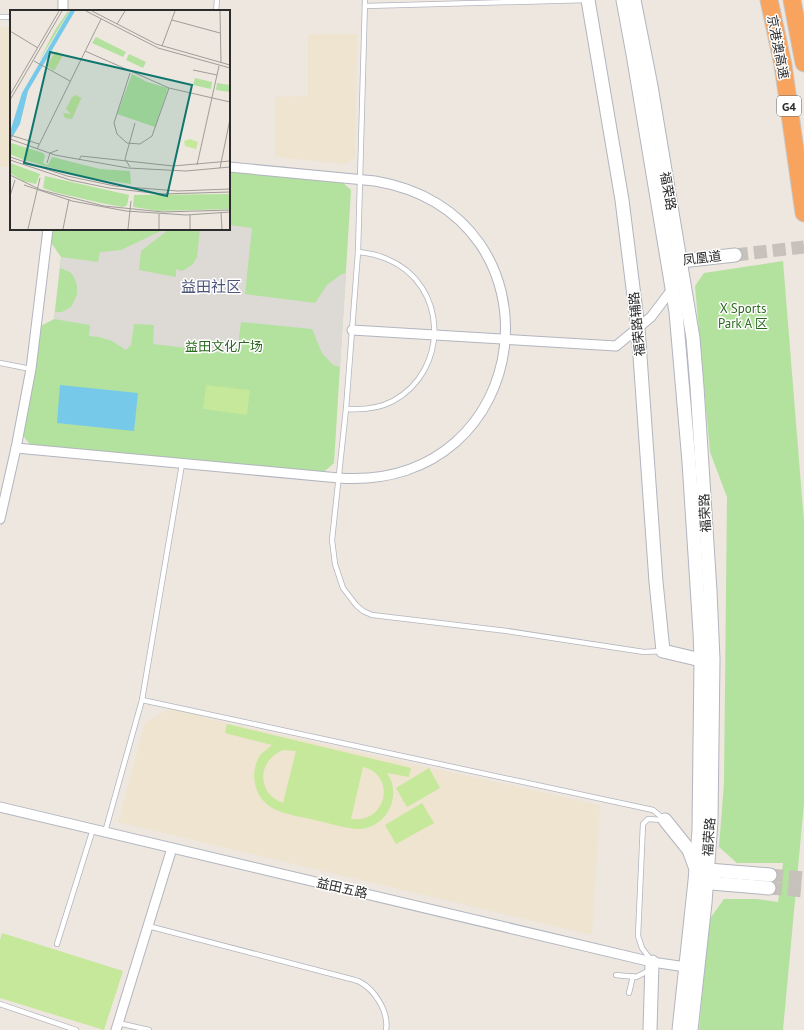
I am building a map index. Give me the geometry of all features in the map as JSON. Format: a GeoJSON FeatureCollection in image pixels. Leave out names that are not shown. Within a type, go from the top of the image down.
{"type":"FeatureCollection","features":[{"type":"Feature","properties":{"kind":"highway","name":"京港澳高速"},"geometry":{"type":"LineString","coordinates":[[769,0],[783,65],[804,213]]}},
{"type":"Feature","properties":{"kind":"highway","name":"京港澳高速"},"geometry":{"type":"LineString","coordinates":[[792,0],[804,63]]}},
{"type":"Feature","properties":{"kind":"main road","name":"福荣路辅路"},"geometry":{"type":"LineString","coordinates":[[588,0],[622,200],[638,328],[656,582],[663,651]]}},
{"type":"Feature","properties":{"kind":"main road","name":"福荣路"},"geometry":{"type":"LineString","coordinates":[[623,0],[674,262],[692,331],[697,387],[713,660],[711,821],[686,967],[679,1030]]}},
{"type":"Feature","properties":{"kind":"main road","name":"福荣路"},"geometry":{"type":"LineString","coordinates":[[634,0],[641,34],[674,262],[673,288],[682,370],[689,462],[701,660],[699,830],[701,876],[691,1030]]}},
{"type":"Feature","properties":{"kind":"main road","name":"凤凰道"},"geometry":{"type":"LineString","coordinates":[[674,262],[735,255]]}},
{"type":"Feature","properties":{"kind":"main road"},"geometry":{"type":"LineString","coordinates":[[663,651],[701,660]]}},
{"type":"Feature","properties":{"kind":"main road"},"geometry":{"type":"LineString","coordinates":[[665,820],[689,850],[693,863],[701,876],[769,888]]}},
{"type":"Feature","properties":{"kind":"main road"},"geometry":{"type":"LineString","coordinates":[[701,876],[770,875]]}},
{"type":"Feature","properties":{"kind":"main road"},"geometry":{"type":"LineString","coordinates":[[650,1030],[652,966]]}},
{"type":"Feature","properties":{"kind":"street"},"geometry":{"type":"LineString","coordinates":[[16,448],[339,478],[371,478],[398,473],[418,466],[446,450],[460,438],[472,424],[492,393],[499,376],[504,357],[506,339],[505,309],[498,280],[485,252],[467,228],[444,208],[418,193],[390,183],[230,167]]}},
{"type":"Feature","properties":{"kind":"street"},"geometry":{"type":"LineString","coordinates":[[0,519],[16,448],[31,369],[48,230]]}},
{"type":"Feature","properties":{"kind":"street"},"geometry":{"type":"LineString","coordinates":[[352,330],[616,346],[651,317],[673,288]]}},
{"type":"Feature","properties":{"kind":"street","name":"益田五路"},"geometry":{"type":"LineString","coordinates":[[0,807],[652,966],[686,967]]}},
{"type":"Feature","properties":{"kind":"street"},"geometry":{"type":"LineString","coordinates":[[117,1026],[172,848]]}},
{"type":"Feature","properties":{"kind":"lane"},"geometry":{"type":"LineString","coordinates":[[216,10],[217,0]]}},
{"type":"Feature","properties":{"kind":"lane"},"geometry":{"type":"LineString","coordinates":[[366,0],[358,252],[346,409],[332,540],[335,564],[343,588],[356,605],[363,611],[372,615],[507,631],[644,652],[663,651]]}},
{"type":"Feature","properties":{"kind":"lane"},"geometry":{"type":"LineString","coordinates":[[365,6],[588,0]]}},
{"type":"Feature","properties":{"kind":"lane"},"geometry":{"type":"LineString","coordinates":[[346,409],[362,410],[378,407],[393,401],[407,392],[418,380],[427,366],[433,351],[435,335],[434,319],[430,304],[414,277],[402,267],[388,259],[373,254],[358,252]]}},
{"type":"Feature","properties":{"kind":"lane"},"geometry":{"type":"LineString","coordinates":[[0,363],[31,369]]}},
{"type":"Feature","properties":{"kind":"lane"},"geometry":{"type":"LineString","coordinates":[[105,832],[142,700],[182,464]]}},
{"type":"Feature","properties":{"kind":"lane"},"geometry":{"type":"LineString","coordinates":[[142,700],[652,810],[665,820]]}},
{"type":"Feature","properties":{"kind":"lane"},"geometry":{"type":"LineString","coordinates":[[616,975],[636,977],[652,966],[642,948],[638,936],[643,824],[648,819],[665,820]]}},
{"type":"Feature","properties":{"kind":"lane"},"geometry":{"type":"LineString","coordinates":[[57,944],[93,829]]}},
{"type":"Feature","properties":{"kind":"lane"},"geometry":{"type":"LineString","coordinates":[[148,926],[360,982],[370,990],[385,1012],[387,1024],[386,1030]]}},
{"type":"Feature","properties":{"kind":"lane"},"geometry":{"type":"LineString","coordinates":[[629,993],[632,976]]}},
{"type":"Feature","properties":{"kind":"lane"},"geometry":{"type":"LineString","coordinates":[[0,1004],[76,1030]]}},
{"type":"Feature","properties":{"kind":"lane"},"geometry":{"type":"LineString","coordinates":[[117,1026],[149,1030]]}},
{"type":"Feature","properties":{"kind":"shaded area"},"geometry":{"type":"Polygon","coordinates":[[[0,27],[10,27],[10,167],[0,167],[0,27]]]}},
{"type":"Feature","properties":{"kind":"shaded area"},"geometry":{"type":"Polygon","coordinates":[[[308,34],[357,34],[355,158],[345,164],[275,157],[275,97],[308,96],[308,34]]]}},
{"type":"Feature","properties":{"kind":"shaded area"},"geometry":{"type":"Polygon","coordinates":[[[230,225],[252,228],[245,294],[315,303],[327,285],[340,275],[346,273],[340,367],[333,365],[322,353],[312,329],[241,322],[237,354],[153,344],[154,325],[134,324],[131,345],[126,350],[112,341],[89,336],[90,325],[54,319],[55,312],[62,312],[71,307],[77,295],[77,285],[74,277],[70,272],[60,268],[61,257],[98,262],[100,252],[121,250],[163,230],[168,230],[141,251],[139,270],[176,277],[176,269],[181,271],[186,269],[193,264],[197,257],[200,230],[230,230],[230,225]]]}},
{"type":"Feature","properties":{"kind":"shaded area"},"geometry":{"type":"Polygon","coordinates":[[[171,708],[217,721],[600,805],[592,935],[118,822],[145,723],[171,708]]]}},
{"type":"Feature","properties":{"kind":"green space","name":"益田文化广场"},"geometry":{"type":"Polygon","coordinates":[[[230,170],[339,179],[351,190],[334,463],[324,472],[32,447],[21,433],[39,327],[54,319],[61,257],[50,241],[52,230],[230,230],[230,170]]]}},
{"type":"Feature","properties":{"kind":"green space","name":"X Sports Park A 区"},"geometry":{"type":"Polygon","coordinates":[[[783,261],[804,522],[804,803],[783,1030],[699,1030],[709,920],[724,899],[757,899],[778,902],[783,863],[737,863],[719,847],[724,783],[727,497],[710,452],[695,286],[704,273],[783,261]]]}},
{"type":"Feature","properties":{"kind":"green space"},"geometry":{"type":"Polygon","coordinates":[[[206,385],[250,390],[247,415],[203,409],[206,385]]]}},
{"type":"Feature","properties":{"kind":"green space"},"geometry":{"type":"Polygon","coordinates":[[[227,724],[411,768],[409,777],[387,773],[392,785],[393,797],[391,805],[384,817],[372,826],[357,829],[346,828],[289,814],[267,805],[258,793],[254,779],[254,771],[259,757],[272,745],[225,733],[227,724]],[[283,750],[274,755],[268,762],[264,769],[263,777],[264,785],[268,792],[274,798],[283,803],[296,751],[283,750]],[[363,767],[351,819],[363,818],[373,814],[380,807],[383,798],[383,788],[380,779],[373,771],[363,767]]]}},
{"type":"Feature","properties":{"kind":"green space"},"geometry":{"type":"Polygon","coordinates":[[[429,768],[440,788],[407,807],[396,788],[429,768]]]}},
{"type":"Feature","properties":{"kind":"green space"},"geometry":{"type":"Polygon","coordinates":[[[422,803],[434,823],[396,844],[385,825],[422,803]]]}},
{"type":"Feature","properties":{"kind":"green space"},"geometry":{"type":"Polygon","coordinates":[[[2,933],[123,971],[104,1030],[0,998],[0,940],[2,933]]]}},
{"type":"Feature","properties":{"kind":"water"},"geometry":{"type":"Polygon","coordinates":[[[60,385],[138,393],[134,431],[57,423],[60,385]]]}},
{"type":"Feature","properties":{"kind":"tunnel"},"geometry":{"type":"LineString","coordinates":[[735,255],[804,247]]}},
{"type":"Feature","properties":{"kind":"tunnel"},"geometry":{"type":"LineString","coordinates":[[770,875],[804,878]]}},
{"type":"Feature","properties":{"kind":"tunnel"},"geometry":{"type":"LineString","coordinates":[[769,888],[804,891]]}},
{"type":"Feature","properties":{"kind":"district","name":"益田社区"},"geometry":{"type":"Point","coordinates":[211,286]}}]}
